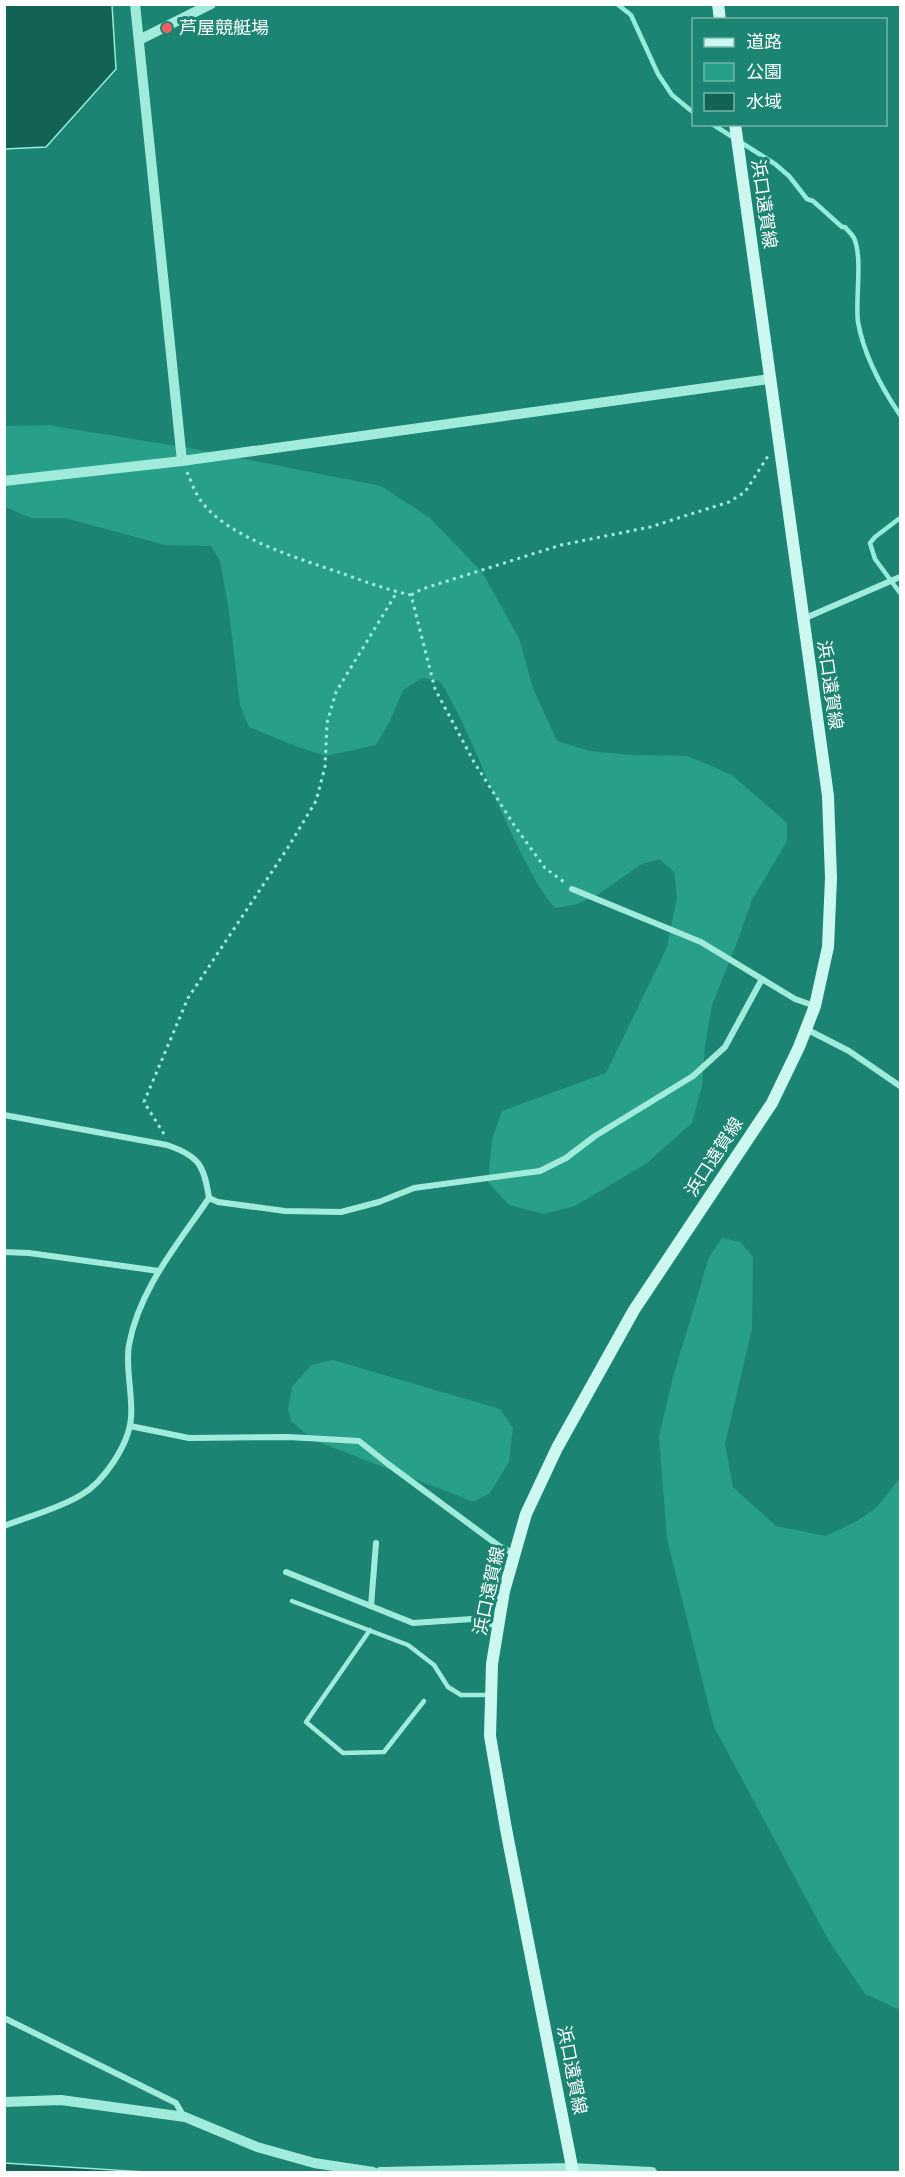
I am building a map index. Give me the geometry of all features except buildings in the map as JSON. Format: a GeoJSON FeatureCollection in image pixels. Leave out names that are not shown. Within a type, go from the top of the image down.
{"type":"FeatureCollection","features":[{"type":"Feature","properties":{"kind":"main road","name":"浜口遠賀線"},"geometry":{"type":"LineString","coordinates":[[573,2170],[490,1736],[492,1664],[504,1591],[526,1514],[557,1448],[634,1310],[772,1103],[799,1047],[814,1006],[828,947],[831,878],[828,796],[735,126]]}},
{"type":"Feature","properties":{"kind":"street"},"geometry":{"type":"LineString","coordinates":[[135,4],[182,461]]}},
{"type":"Feature","properties":{"kind":"street"},"geometry":{"type":"LineString","coordinates":[[139,40],[211,4]]}},
{"type":"Feature","properties":{"kind":"street"},"geometry":{"type":"LineString","coordinates":[[4,481],[182,461],[769,379]]}},
{"type":"Feature","properties":{"kind":"street"},"geometry":{"type":"LineString","coordinates":[[802,619],[900,577]]}},
{"type":"Feature","properties":{"kind":"street"},"geometry":{"type":"LineString","coordinates":[[572,889],[700,942],[795,999],[814,1006]]}},
{"type":"Feature","properties":{"kind":"street"},"geometry":{"type":"LineString","coordinates":[[209,1198],[218,1202],[285,1211],[341,1212],[379,1202],[414,1188],[540,1171],[566,1158],[595,1137],[693,1076],[725,1047],[762,979]]}},
{"type":"Feature","properties":{"kind":"street"},"geometry":{"type":"LineString","coordinates":[[805,1029],[849,1051],[900,1086]]}},
{"type":"Feature","properties":{"kind":"street"},"geometry":{"type":"LineString","coordinates":[[4,1115],[167,1145],[182,1150],[198,1161],[206,1181],[209,1198],[159,1271],[141,1303],[128,1347],[130,1426],[128,1439],[109,1469],[82,1495],[4,1526]]}},
{"type":"Feature","properties":{"kind":"street"},"geometry":{"type":"LineString","coordinates":[[4,1252],[28,1253],[159,1271]]}},
{"type":"Feature","properties":{"kind":"street"},"geometry":{"type":"LineString","coordinates":[[130,1426],[189,1438],[288,1437],[359,1441],[499,1546],[514,1554]]}},
{"type":"Feature","properties":{"kind":"street"},"geometry":{"type":"LineString","coordinates":[[371,1606],[376,1543]]}},
{"type":"Feature","properties":{"kind":"street"},"geometry":{"type":"LineString","coordinates":[[286,1572],[413,1623],[472,1620],[498,1626]]}},
{"type":"Feature","properties":{"kind":"street"},"geometry":{"type":"LineString","coordinates":[[4,2018],[176,2103],[185,2117]]}},
{"type":"Feature","properties":{"kind":"street"},"geometry":{"type":"LineString","coordinates":[[4,2102],[62,2100],[185,2117],[257,2147],[314,2163],[373,2172]]}},
{"type":"Feature","properties":{"kind":"street"},"geometry":{"type":"LineString","coordinates":[[380,2172],[573,2170],[652,2172]]}},
{"type":"Feature","properties":{"kind":"lane"},"geometry":{"type":"LineString","coordinates":[[292,1601],[408,1645],[434,1665],[448,1687],[461,1695],[491,1695]]}},
{"type":"Feature","properties":{"kind":"lane"},"geometry":{"type":"LineString","coordinates":[[370,1630],[306,1722],[343,1753],[384,1752],[424,1701]]}},
{"type":"Feature","properties":{"kind":"path"},"geometry":{"type":"LineString","coordinates":[[182,461],[201,501],[224,523],[251,539],[322,567],[411,595],[422,589],[561,545],[650,527],[729,502],[745,492],[766,456],[779,451]]}},
{"type":"Feature","properties":{"kind":"path"},"geometry":{"type":"LineString","coordinates":[[167,1145],[163,1131],[144,1102],[151,1084],[188,998],[287,849],[316,801],[325,767],[327,723],[336,692],[397,592]]}},
{"type":"Feature","properties":{"kind":"path"},"geometry":{"type":"LineString","coordinates":[[411,595],[435,689],[474,762],[514,825],[545,868],[572,889]]}},
{"type":"Feature","properties":{"kind":"green space"},"geometry":{"type":"Polygon","coordinates":[[[48,425],[194,449],[381,486],[430,518],[482,572],[519,638],[533,688],[557,741],[589,751],[632,755],[688,756],[732,775],[787,823],[787,841],[752,900],[712,1005],[705,1046],[702,1086],[692,1123],[647,1163],[575,1206],[544,1214],[509,1205],[488,1182],[492,1139],[502,1111],[606,1073],[667,947],[677,897],[674,872],[659,859],[640,865],[596,896],[574,905],[555,908],[540,888],[521,853],[462,723],[440,681],[422,678],[403,690],[390,721],[376,745],[326,756],[249,727],[240,705],[229,611],[220,561],[211,546],[165,545],[65,518],[31,518],[5,507],[4,426],[48,425]]]}},
{"type":"Feature","properties":{"kind":"green space"},"geometry":{"type":"Polygon","coordinates":[[[722,1238],[740,1242],[753,1257],[752,1329],[725,1444],[733,1487],[776,1526],[826,1536],[857,1521],[876,1508],[900,1478],[900,2010],[865,1994],[829,1941],[714,1727],[667,1539],[659,1436],[673,1377],[709,1257],[722,1238]]]}},
{"type":"Feature","properties":{"kind":"green space"},"geometry":{"type":"Polygon","coordinates":[[[333,1360],[500,1409],[513,1428],[509,1462],[490,1493],[474,1502],[313,1440],[291,1421],[288,1409],[292,1387],[311,1365],[333,1360]]]}},
{"type":"Feature","properties":{"kind":"water"},"geometry":{"type":"Polygon","coordinates":[[[4,5],[112,5],[116,69],[46,147],[5,149],[4,5]]]}},
{"type":"Feature","properties":{"kind":"water"},"geometry":{"type":"Polygon","coordinates":[[[4,2163],[145,2172],[5,2172],[4,2163]]]}},
{"type":"Feature","properties":{"kind":"waterway"},"geometry":{"type":"LineString","coordinates":[[617,4],[631,15],[658,74],[672,95],[692,111]]}},
{"type":"Feature","properties":{"kind":"waterway"},"geometry":{"type":"LineString","coordinates":[[715,126],[775,164],[789,176],[807,199],[813,201],[842,227],[845,227],[853,237],[858,256],[857,313],[864,347],[874,371],[900,415]]}},
{"type":"Feature","properties":{"kind":"waterway"},"geometry":{"type":"LineString","coordinates":[[900,518],[870,543],[875,559],[900,593]]}},
{"type":"Feature","properties":{"kind":"place","name":"芦屋競艇場"},"geometry":{"type":"Point","coordinates":[167,28]}}]}
